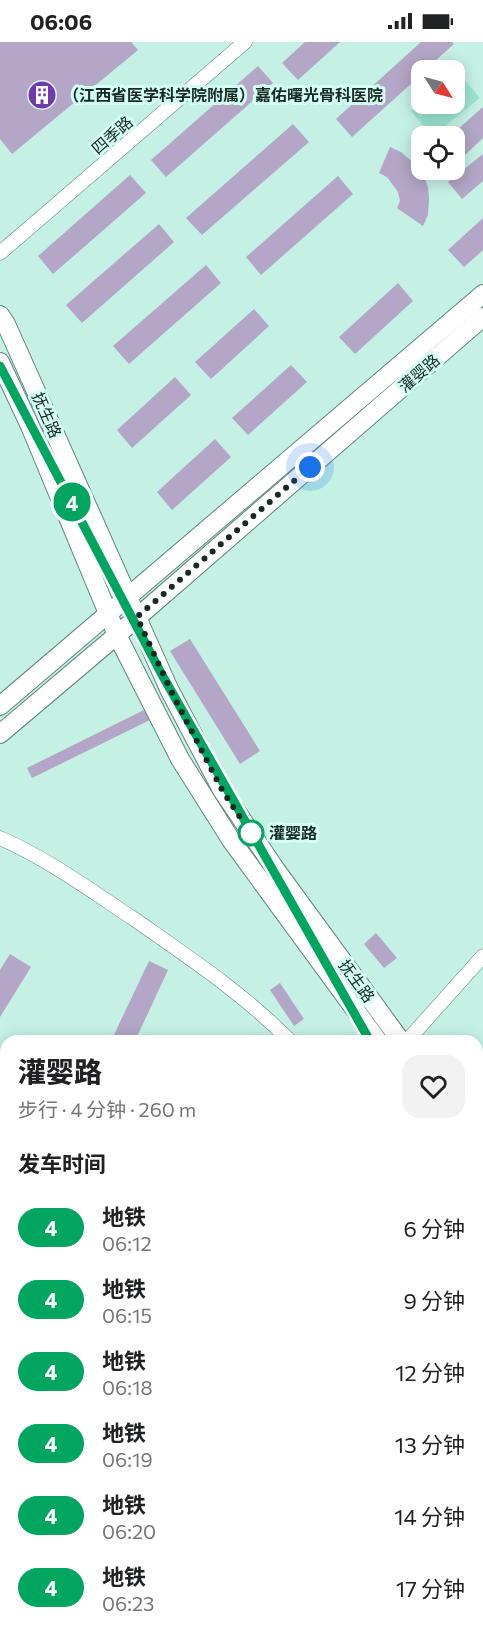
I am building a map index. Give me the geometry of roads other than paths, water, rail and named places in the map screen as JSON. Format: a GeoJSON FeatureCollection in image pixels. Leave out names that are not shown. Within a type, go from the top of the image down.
{"type":"FeatureCollection","features":[{"type":"Feature","properties":{"kind":"main road","name":"灌婴路"},"geometry":{"type":"LineString","coordinates":[[0,706],[483,294]]}},
{"type":"Feature","properties":{"kind":"main road","name":"抚生路"},"geometry":{"type":"LineString","coordinates":[[0,315],[170,689],[222,790],[276,870],[397,1035]]}},
{"type":"Feature","properties":{"kind":"main road","name":"灌婴路"},"geometry":{"type":"LineString","coordinates":[[0,734],[483,317]]}},
{"type":"Feature","properties":{"kind":"main road","name":"抚生路"},"geometry":{"type":"LineString","coordinates":[[0,362],[6,389],[34,436],[117,635],[180,759],[231,840],[374,1035]]}},
{"type":"Feature","properties":{"kind":"street","name":"四季路"},"geometry":{"type":"LineString","coordinates":[[0,253],[245,42]]}},
{"type":"Feature","properties":{"kind":"street"},"geometry":{"type":"LineString","coordinates":[[0,838],[27,850],[70,876],[216,976],[284,1035]]}},
{"type":"Feature","properties":{"kind":"street"},"geometry":{"type":"LineString","coordinates":[[411,1035],[483,956]]}},
{"type":"Feature","properties":{"kind":"metro line","name":"4"},"geometry":{"type":"LineString","coordinates":[[0,366],[161,673],[366,1035]]}},
{"type":"Feature","properties":{"kind":"place","name":"（江西省医学科学院附属）嘉佑曙光骨科医院"},"geometry":{"type":"Point","coordinates":[42,95]}},
{"type":"Feature","properties":{"kind":"place","name":"灌婴路"},"geometry":{"type":"Point","coordinates":[251,833]}}]}
